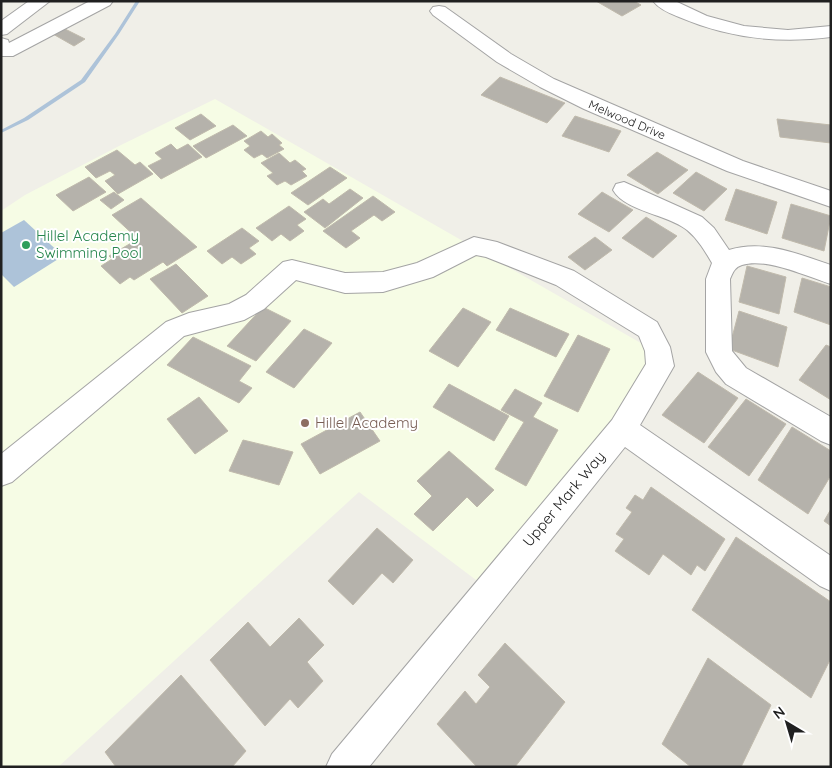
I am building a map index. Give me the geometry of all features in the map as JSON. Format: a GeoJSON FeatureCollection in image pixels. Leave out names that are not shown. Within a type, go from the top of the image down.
{"type":"FeatureCollection","features":[{"type":"Feature","properties":{"kind":"street"},"geometry":{"type":"LineString","coordinates":[[1,30],[41,1]]}},
{"type":"Feature","properties":{"kind":"street"},"geometry":{"type":"LineString","coordinates":[[3,56],[104,1]]}},
{"type":"Feature","properties":{"kind":"street"},"geometry":{"type":"LineString","coordinates":[[662,1],[675,9],[708,23],[747,32],[811,35],[831,31]]}},
{"type":"Feature","properties":{"kind":"street","name":"Melwood Drive"},"geometry":{"type":"LineString","coordinates":[[439,11],[504,58],[547,83],[582,100],[735,166],[831,199]]}},
{"type":"Feature","properties":{"kind":"street"},"geometry":{"type":"LineString","coordinates":[[624,190],[649,204],[680,215],[694,223],[706,234],[724,262]]}},
{"type":"Feature","properties":{"kind":"street","name":"Upper Mark Way"},"geometry":{"type":"LineString","coordinates":[[1,472],[175,329],[189,323],[235,313],[255,302],[292,269],[345,283],[383,282],[424,270],[474,246],[489,248],[565,278],[648,329],[656,341],[660,354],[660,366],[622,428],[345,767]]}},
{"type":"Feature","properties":{"kind":"street"},"geometry":{"type":"LineString","coordinates":[[831,275],[754,253],[732,257],[724,262],[718,279],[719,352],[726,364],[736,376],[831,432]]}},
{"type":"Feature","properties":{"kind":"street"},"geometry":{"type":"LineString","coordinates":[[622,428],[831,575]]}},
{"type":"Feature","properties":{"kind":"shaded area","name":"Hillel Academy"},"geometry":{"type":"Polygon","coordinates":[[[215,99],[660,354],[488,589],[359,492],[58,767],[1,767],[1,211],[25,195],[215,99]]]}},
{"type":"Feature","properties":{"kind":"water","name":"Hillel Academy Swimming Pool"},"geometry":{"type":"Polygon","coordinates":[[[24,220],[63,256],[14,287],[1,274],[1,233],[24,220]]]}},
{"type":"Feature","properties":{"kind":"building"},"geometry":{"type":"Polygon","coordinates":[[[596,1],[634,1],[641,5],[622,16],[596,1]]]}},
{"type":"Feature","properties":{"kind":"building"},"geometry":{"type":"Polygon","coordinates":[[[63,28],[85,39],[74,46],[53,34],[63,28]]]}},
{"type":"Feature","properties":{"kind":"building"},"geometry":{"type":"Polygon","coordinates":[[[500,77],[565,103],[547,123],[481,95],[500,77]]]}},
{"type":"Feature","properties":{"kind":"building"},"geometry":{"type":"Polygon","coordinates":[[[201,114],[216,126],[190,140],[175,128],[201,114]]]}},
{"type":"Feature","properties":{"kind":"building"},"geometry":{"type":"Polygon","coordinates":[[[575,116],[621,131],[609,152],[562,136],[575,116]]]}},
{"type":"Feature","properties":{"kind":"building"},"geometry":{"type":"Polygon","coordinates":[[[777,119],[831,125],[831,143],[780,137],[777,119]]]}},
{"type":"Feature","properties":{"kind":"building"},"geometry":{"type":"Polygon","coordinates":[[[233,125],[247,136],[206,158],[193,146],[233,125]]]}},
{"type":"Feature","properties":{"kind":"building"},"geometry":{"type":"Polygon","coordinates":[[[261,131],[268,137],[272,134],[282,143],[279,145],[284,149],[267,158],[262,154],[254,158],[244,150],[250,146],[244,141],[261,131]]]}},
{"type":"Feature","properties":{"kind":"building"},"geometry":{"type":"Polygon","coordinates":[[[171,144],[177,150],[188,144],[202,157],[161,179],[148,166],[162,159],[155,153],[171,144]]]}},
{"type":"Feature","properties":{"kind":"building"},"geometry":{"type":"Polygon","coordinates":[[[117,150],[135,165],[140,162],[153,174],[118,194],[105,181],[115,175],[110,171],[96,178],[85,167],[117,150]]]}},
{"type":"Feature","properties":{"kind":"building"},"geometry":{"type":"Polygon","coordinates":[[[657,152],[688,170],[658,194],[627,175],[657,152]]]}},
{"type":"Feature","properties":{"kind":"building"},"geometry":{"type":"Polygon","coordinates":[[[279,153],[290,163],[295,160],[306,169],[302,171],[307,176],[291,185],[285,181],[277,185],[267,176],[273,173],[261,163],[279,153]]]}},
{"type":"Feature","properties":{"kind":"building"},"geometry":{"type":"Polygon","coordinates":[[[330,167],[347,178],[308,205],[291,193],[330,167]]]}},
{"type":"Feature","properties":{"kind":"building"},"geometry":{"type":"Polygon","coordinates":[[[696,172],[727,189],[704,211],[673,193],[696,172]]]}},
{"type":"Feature","properties":{"kind":"building"},"geometry":{"type":"Polygon","coordinates":[[[89,177],[106,192],[73,211],[56,195],[89,177]]]}},
{"type":"Feature","properties":{"kind":"building"},"geometry":{"type":"Polygon","coordinates":[[[350,189],[363,198],[325,228],[304,212],[323,199],[329,204],[350,189]]]}},
{"type":"Feature","properties":{"kind":"building"},"geometry":{"type":"Polygon","coordinates":[[[736,189],[777,202],[767,234],[725,220],[736,189]]]}},
{"type":"Feature","properties":{"kind":"building"},"geometry":{"type":"Polygon","coordinates":[[[114,192],[124,200],[111,209],[100,200],[114,192]]]}},
{"type":"Feature","properties":{"kind":"building"},"geometry":{"type":"Polygon","coordinates":[[[602,192],[633,210],[609,232],[578,214],[602,192]]]}},
{"type":"Feature","properties":{"kind":"building"},"geometry":{"type":"Polygon","coordinates":[[[373,196],[395,212],[382,221],[374,215],[351,231],[360,238],[346,248],[323,231],[373,196]]]}},
{"type":"Feature","properties":{"kind":"building"},"geometry":{"type":"Polygon","coordinates":[[[141,198],[197,247],[167,266],[163,262],[134,280],[130,277],[120,284],[101,266],[112,259],[109,256],[138,239],[112,215],[141,198]]]}},
{"type":"Feature","properties":{"kind":"building"},"geometry":{"type":"Polygon","coordinates":[[[791,204],[831,216],[824,251],[782,238],[791,204]]]}},
{"type":"Feature","properties":{"kind":"building"},"geometry":{"type":"Polygon","coordinates":[[[289,206],[306,219],[297,225],[304,231],[290,241],[281,234],[272,241],[256,228],[289,206]]]}},
{"type":"Feature","properties":{"kind":"building"},"geometry":{"type":"Polygon","coordinates":[[[646,217],[677,236],[653,258],[622,238],[646,217]]]}},
{"type":"Feature","properties":{"kind":"building"},"geometry":{"type":"Polygon","coordinates":[[[242,228],[259,241],[249,248],[256,254],[241,264],[232,257],[222,264],[207,251],[242,228]]]}},
{"type":"Feature","properties":{"kind":"building"},"geometry":{"type":"Polygon","coordinates":[[[595,237],[612,250],[585,270],[568,257],[595,237]]]}},
{"type":"Feature","properties":{"kind":"building"},"geometry":{"type":"Polygon","coordinates":[[[176,264],[208,296],[182,313],[150,279],[176,264]]]}},
{"type":"Feature","properties":{"kind":"building"},"geometry":{"type":"Polygon","coordinates":[[[747,266],[786,277],[779,314],[739,302],[747,266]]]}},
{"type":"Feature","properties":{"kind":"building"},"geometry":{"type":"Polygon","coordinates":[[[802,278],[831,287],[831,325],[794,312],[802,278]]]}},
{"type":"Feature","properties":{"kind":"building"},"geometry":{"type":"Polygon","coordinates":[[[263,307],[291,321],[256,361],[227,346],[263,307]]]}},
{"type":"Feature","properties":{"kind":"building"},"geometry":{"type":"Polygon","coordinates":[[[463,308],[491,322],[458,367],[429,351],[463,308]]]}},
{"type":"Feature","properties":{"kind":"building"},"geometry":{"type":"Polygon","coordinates":[[[510,308],[569,334],[556,357],[496,330],[510,308]]]}},
{"type":"Feature","properties":{"kind":"building"},"geometry":{"type":"Polygon","coordinates":[[[739,311],[787,327],[778,367],[729,349],[739,311]]]}},
{"type":"Feature","properties":{"kind":"building"},"geometry":{"type":"Polygon","coordinates":[[[304,329],[332,343],[294,388],[266,372],[304,329]]]}},
{"type":"Feature","properties":{"kind":"building"},"geometry":{"type":"Polygon","coordinates":[[[578,335],[610,349],[578,412],[544,396],[578,335]]]}},
{"type":"Feature","properties":{"kind":"building"},"geometry":{"type":"Polygon","coordinates":[[[193,337],[251,366],[239,381],[252,388],[239,403],[167,365],[193,337]]]}},
{"type":"Feature","properties":{"kind":"building"},"geometry":{"type":"Polygon","coordinates":[[[826,345],[831,347],[831,400],[799,380],[826,345]]]}},
{"type":"Feature","properties":{"kind":"building"},"geometry":{"type":"Polygon","coordinates":[[[698,372],[738,398],[704,443],[662,415],[698,372]]]}},
{"type":"Feature","properties":{"kind":"building"},"geometry":{"type":"Polygon","coordinates":[[[449,384],[509,416],[494,441],[433,407],[449,384]]]}},
{"type":"Feature","properties":{"kind":"building"},"geometry":{"type":"Polygon","coordinates":[[[515,389],[542,403],[533,417],[558,430],[526,486],[495,469],[524,422],[501,410],[515,389]]]}},
{"type":"Feature","properties":{"kind":"building"},"geometry":{"type":"Polygon","coordinates":[[[199,397],[228,431],[195,454],[167,419],[199,397]]]}},
{"type":"Feature","properties":{"kind":"building"},"geometry":{"type":"Polygon","coordinates":[[[746,399],[786,424],[749,476],[708,447],[746,399]]]}},
{"type":"Feature","properties":{"kind":"building"},"geometry":{"type":"Polygon","coordinates":[[[360,412],[380,441],[320,474],[301,444],[360,412]]]}},
{"type":"Feature","properties":{"kind":"building"},"geometry":{"type":"Polygon","coordinates":[[[792,427],[831,451],[831,475],[808,514],[758,480],[792,427]]]}},
{"type":"Feature","properties":{"kind":"building"},"geometry":{"type":"Polygon","coordinates":[[[243,440],[293,452],[279,485],[229,471],[243,440]]]}},
{"type":"Feature","properties":{"kind":"building"},"geometry":{"type":"Polygon","coordinates":[[[449,451],[494,490],[477,507],[467,497],[433,531],[414,514],[432,496],[417,481],[449,451]]]}},
{"type":"Feature","properties":{"kind":"building"},"geometry":{"type":"Polygon","coordinates":[[[651,487],[725,539],[705,571],[697,565],[691,575],[663,554],[649,575],[615,551],[624,539],[616,534],[632,512],[626,508],[635,495],[643,500],[651,487]]]}},
{"type":"Feature","properties":{"kind":"building"},"geometry":{"type":"Polygon","coordinates":[[[831,509],[831,526],[824,521],[831,509]]]}},
{"type":"Feature","properties":{"kind":"building"},"geometry":{"type":"Polygon","coordinates":[[[377,528],[413,560],[393,583],[382,573],[353,605],[328,581],[377,528]]]}},
{"type":"Feature","properties":{"kind":"building"},"geometry":{"type":"Polygon","coordinates":[[[736,537],[831,602],[831,658],[811,698],[692,610],[736,537]]]}},
{"type":"Feature","properties":{"kind":"building"},"geometry":{"type":"Polygon","coordinates":[[[299,618],[324,645],[307,662],[323,681],[298,708],[290,699],[265,726],[210,660],[248,622],[270,647],[299,618]]]}},
{"type":"Feature","properties":{"kind":"building"},"geometry":{"type":"Polygon","coordinates":[[[505,643],[565,702],[515,767],[477,767],[437,724],[465,691],[476,704],[490,687],[478,675],[505,643]]]}},
{"type":"Feature","properties":{"kind":"building"},"geometry":{"type":"Polygon","coordinates":[[[708,658],[771,705],[741,767],[691,767],[662,744],[708,658]]]}},
{"type":"Feature","properties":{"kind":"building"},"geometry":{"type":"Polygon","coordinates":[[[181,675],[246,751],[232,767],[116,767],[105,752],[181,675]]]}},
{"type":"Feature","properties":{"kind":"waterway"},"geometry":{"type":"LineString","coordinates":[[1,132],[26,119],[83,81],[138,1]]}},
{"type":"Feature","properties":{"kind":"place","name":"Hillel Academy Swimming Pool"},"geometry":{"type":"Point","coordinates":[26,245]}},
{"type":"Feature","properties":{"kind":"place","name":"Hillel Academy"},"geometry":{"type":"Point","coordinates":[305,423]}}]}
